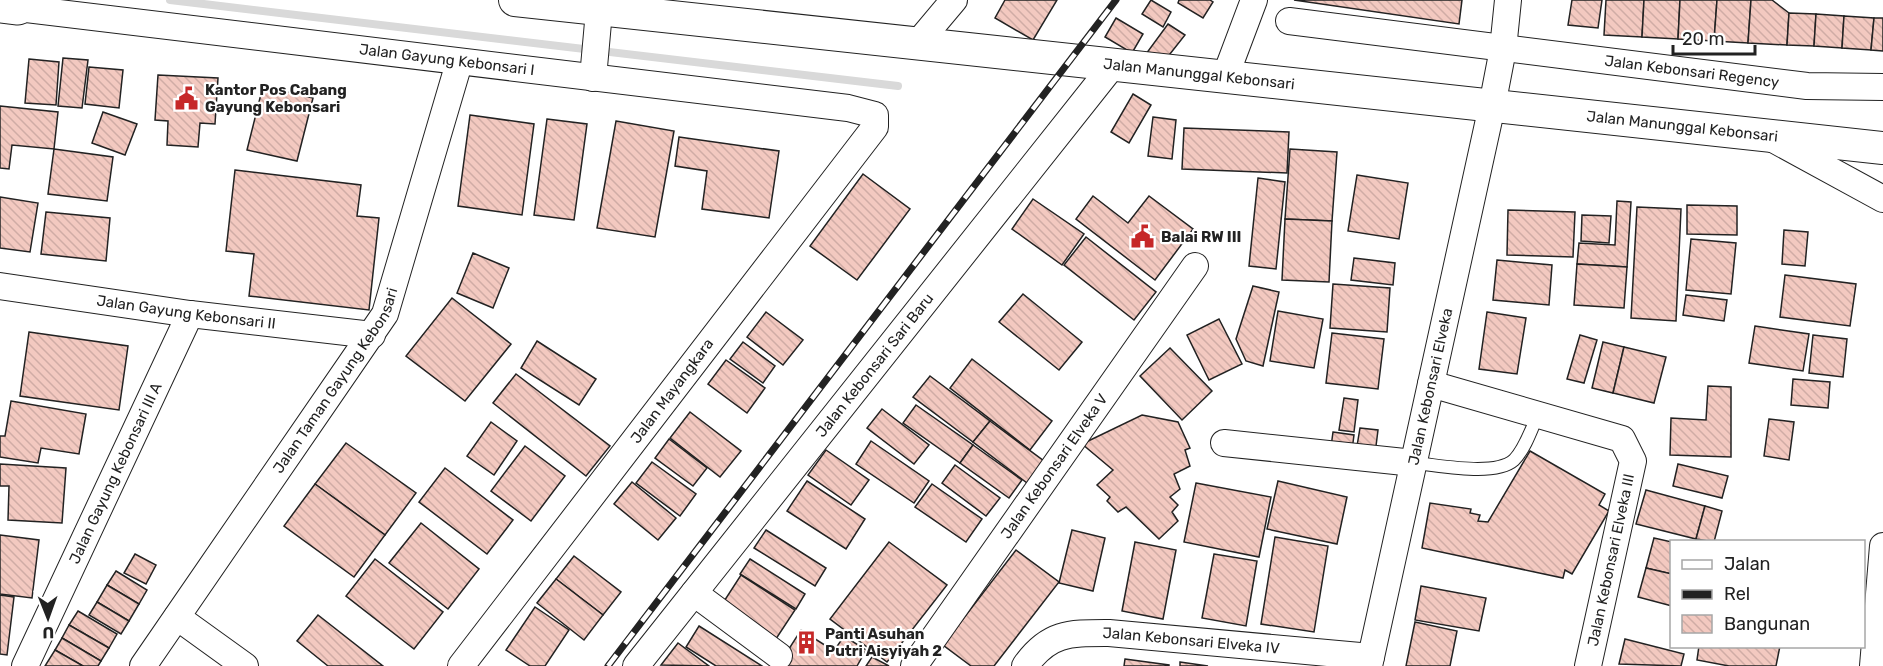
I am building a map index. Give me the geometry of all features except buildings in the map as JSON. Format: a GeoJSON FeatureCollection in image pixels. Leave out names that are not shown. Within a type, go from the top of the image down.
{"type":"FeatureCollection","features":[{"type":"Feature","properties":{"kind":"street","name":"Jalan Manunggal Kebonsari"},"geometry":{"type":"LineString","coordinates":[[515,0],[600,5],[917,44],[1883,148]]}},
{"type":"Feature","properties":{"kind":"street"},"geometry":{"type":"LineString","coordinates":[[917,44],[954,0]]}},
{"type":"Feature","properties":{"kind":"street"},"geometry":{"type":"LineString","coordinates":[[1226,77],[1254,0]]}},
{"type":"Feature","properties":{"kind":"street"},"geometry":{"type":"LineString","coordinates":[[1492,106],[1503,49],[1508,0]]}},
{"type":"Feature","properties":{"kind":"street","name":"Jalan Gayung Kebonsari I"},"geometry":{"type":"LineString","coordinates":[[13,5],[459,63],[594,60],[848,108],[874,115]]}},
{"type":"Feature","properties":{"kind":"street"},"geometry":{"type":"LineString","coordinates":[[594,60],[600,5]]}},
{"type":"Feature","properties":{"kind":"street","name":"Jalan Kebonsari Regency"},"geometry":{"type":"LineString","coordinates":[[1289,21],[1807,86],[1883,87]]}},
{"type":"Feature","properties":{"kind":"street","name":"Jalan Taman Gayung Kebonsari"},"geometry":{"type":"LineString","coordinates":[[143,666],[385,314],[459,63]]}},
{"type":"Feature","properties":{"kind":"street","name":"Jalan Kebonsari Sari Baru"},"geometry":{"type":"LineString","coordinates":[[636,666],[1113,65]]}},
{"type":"Feature","properties":{"kind":"street","name":"Jalan Kebonsari Elveka"},"geometry":{"type":"LineString","coordinates":[[1370,662],[1492,106]]}},
{"type":"Feature","properties":{"kind":"street","name":"Jalan Mayangkara"},"geometry":{"type":"LineString","coordinates":[[461,666],[875,127],[874,115]]}},
{"type":"Feature","properties":{"kind":"street"},"geometry":{"type":"LineString","coordinates":[[1767,136],[1883,199]]}},
{"type":"Feature","properties":{"kind":"street","name":"Jalan Kebonsari Elveka V"},"geometry":{"type":"LineString","coordinates":[[914,666],[1195,266]]}},
{"type":"Feature","properties":{"kind":"street","name":"Jalan Gayung Kebonsari II"},"geometry":{"type":"LineString","coordinates":[[0,286],[190,314],[372,335]]}},
{"type":"Feature","properties":{"kind":"street","name":"Jalan Gayung Kebonsari III A"},"geometry":{"type":"LineString","coordinates":[[25,666],[190,314]]}},
{"type":"Feature","properties":{"kind":"street","name":"Jalan Kebonsari Elveka III"},"geometry":{"type":"LineString","coordinates":[[1431,384],[1622,439],[1633,460],[1588,666]]}},
{"type":"Feature","properties":{"kind":"street"},"geometry":{"type":"LineString","coordinates":[[1224,442],[1414,464]]}},
{"type":"Feature","properties":{"kind":"street"},"geometry":{"type":"LineString","coordinates":[[1873,666],[1883,546]]}},
{"type":"Feature","properties":{"kind":"street"},"geometry":{"type":"LineString","coordinates":[[694,593],[779,656]]}},
{"type":"Feature","properties":{"kind":"street"},"geometry":{"type":"LineString","coordinates":[[177,616],[245,666]]}},
{"type":"Feature","properties":{"kind":"street","name":"Jalan Kebonsari Elveka IV"},"geometry":{"type":"LineString","coordinates":[[1025,666],[1050,640],[1074,633],[1109,633],[1370,662]]}},
{"type":"Feature","properties":{"kind":"lane"},"geometry":{"type":"LineString","coordinates":[[1414,464],[1483,470],[1508,465],[1516,458],[1538,414]]}},
{"type":"Feature","properties":{"kind":"waterway"},"geometry":{"type":"LineString","coordinates":[[170,0],[898,86]]}},
{"type":"Feature","properties":{"kind":"railway"},"geometry":{"type":"LineString","coordinates":[[608,666],[1116,0]]}},
{"type":"Feature","properties":{"kind":"place","name":"Kantor Pos Cabang Gayung Kebonsari"},"geometry":{"type":"Point","coordinates":[187,99]}},
{"type":"Feature","properties":{"kind":"place","name":"Balai RW III"},"geometry":{"type":"Point","coordinates":[1143,237]}},
{"type":"Feature","properties":{"kind":"place","name":"Panti Asuhan Putri Aisyiyah 2"},"geometry":{"type":"Point","coordinates":[807,643]}}]}
